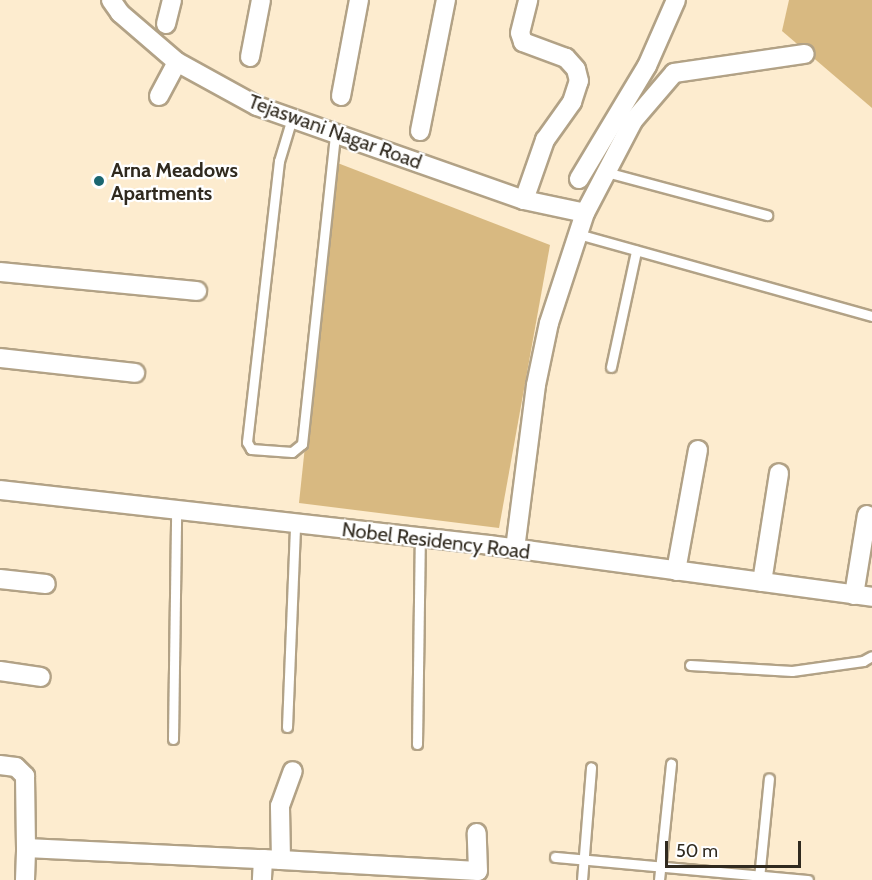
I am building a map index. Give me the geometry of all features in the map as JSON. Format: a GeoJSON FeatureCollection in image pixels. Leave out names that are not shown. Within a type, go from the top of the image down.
{"type":"FeatureCollection","features":[{"type":"Feature","properties":{"kind":"street","name":"Tejaswani Nagar Road"},"geometry":{"type":"LineString","coordinates":[[111,0],[120,13],[177,62],[257,106],[524,200],[585,213]]}},
{"type":"Feature","properties":{"kind":"street"},"geometry":{"type":"LineString","coordinates":[[166,24],[172,0]]}},
{"type":"Feature","properties":{"kind":"street"},"geometry":{"type":"LineString","coordinates":[[250,57],[261,0]]}},
{"type":"Feature","properties":{"kind":"street"},"geometry":{"type":"LineString","coordinates":[[341,96],[359,0]]}},
{"type":"Feature","properties":{"kind":"street"},"geometry":{"type":"LineString","coordinates":[[420,131],[446,0]]}},
{"type":"Feature","properties":{"kind":"street"},"geometry":{"type":"LineString","coordinates":[[524,200],[545,140],[572,102],[579,81],[576,69],[566,58],[523,42],[520,33],[528,0]]}},
{"type":"Feature","properties":{"kind":"street"},"geometry":{"type":"LineString","coordinates":[[579,179],[647,66],[676,0]]}},
{"type":"Feature","properties":{"kind":"street"},"geometry":{"type":"LineString","coordinates":[[515,549],[542,351],[585,213],[633,121],[674,74],[805,54]]}},
{"type":"Feature","properties":{"kind":"street"},"geometry":{"type":"LineString","coordinates":[[159,96],[177,62]]}},
{"type":"Feature","properties":{"kind":"street"},"geometry":{"type":"LineString","coordinates":[[0,272],[197,291]]}},
{"type":"Feature","properties":{"kind":"street"},"geometry":{"type":"LineString","coordinates":[[0,358],[135,373]]}},
{"type":"Feature","properties":{"kind":"street"},"geometry":{"type":"LineString","coordinates":[[676,571],[698,450]]}},
{"type":"Feature","properties":{"kind":"street"},"geometry":{"type":"LineString","coordinates":[[762,582],[779,473]]}},
{"type":"Feature","properties":{"kind":"street","name":"Nobel Residency Road"},"geometry":{"type":"LineString","coordinates":[[0,490],[515,549],[872,597]]}},
{"type":"Feature","properties":{"kind":"street"},"geometry":{"type":"LineString","coordinates":[[854,595],[867,515]]}},
{"type":"Feature","properties":{"kind":"street"},"geometry":{"type":"LineString","coordinates":[[0,579],[46,584]]}},
{"type":"Feature","properties":{"kind":"street"},"geometry":{"type":"LineString","coordinates":[[0,671],[41,677]]}},
{"type":"Feature","properties":{"kind":"street"},"geometry":{"type":"LineString","coordinates":[[0,765],[16,767],[25,776],[25,880]]}},
{"type":"Feature","properties":{"kind":"street"},"geometry":{"type":"LineString","coordinates":[[262,880],[272,859],[280,806],[293,771]]}},
{"type":"Feature","properties":{"kind":"street"},"geometry":{"type":"LineString","coordinates":[[26,848],[478,871],[477,833]]}},
{"type":"Feature","properties":{"kind":"lane"},"geometry":{"type":"LineString","coordinates":[[292,118],[279,161],[247,442],[251,449],[292,452],[302,444],[335,135]]}},
{"type":"Feature","properties":{"kind":"lane"},"geometry":{"type":"LineString","coordinates":[[606,172],[767,215]]}},
{"type":"Feature","properties":{"kind":"lane"},"geometry":{"type":"LineString","coordinates":[[578,234],[872,316]]}},
{"type":"Feature","properties":{"kind":"lane"},"geometry":{"type":"LineString","coordinates":[[611,367],[636,251]]}},
{"type":"Feature","properties":{"kind":"lane"},"geometry":{"type":"LineString","coordinates":[[173,739],[176,511]]}},
{"type":"Feature","properties":{"kind":"lane"},"geometry":{"type":"LineString","coordinates":[[287,727],[295,525]]}},
{"type":"Feature","properties":{"kind":"lane"},"geometry":{"type":"LineString","coordinates":[[417,744],[420,539]]}},
{"type":"Feature","properties":{"kind":"lane"},"geometry":{"type":"LineString","coordinates":[[690,665],[792,670],[863,662],[872,656]]}},
{"type":"Feature","properties":{"kind":"lane"},"geometry":{"type":"LineString","coordinates":[[660,880],[671,764]]}},
{"type":"Feature","properties":{"kind":"lane"},"geometry":{"type":"LineString","coordinates":[[582,880],[591,767]]}},
{"type":"Feature","properties":{"kind":"lane"},"geometry":{"type":"LineString","coordinates":[[759,877],[769,778]]}},
{"type":"Feature","properties":{"kind":"lane"},"geometry":{"type":"LineString","coordinates":[[555,857],[808,880]]}},
{"type":"Feature","properties":{"kind":"shaded area"},"geometry":{"type":"Polygon","coordinates":[[[789,0],[872,0],[872,108],[782,31],[789,0]]]}},
{"type":"Feature","properties":{"kind":"shaded area"},"geometry":{"type":"Polygon","coordinates":[[[335,162],[550,245],[499,528],[299,503],[335,162]]]}},
{"type":"Feature","properties":{"kind":"place","name":"Arna Meadows Apartments"},"geometry":{"type":"Point","coordinates":[99,181]}}]}
